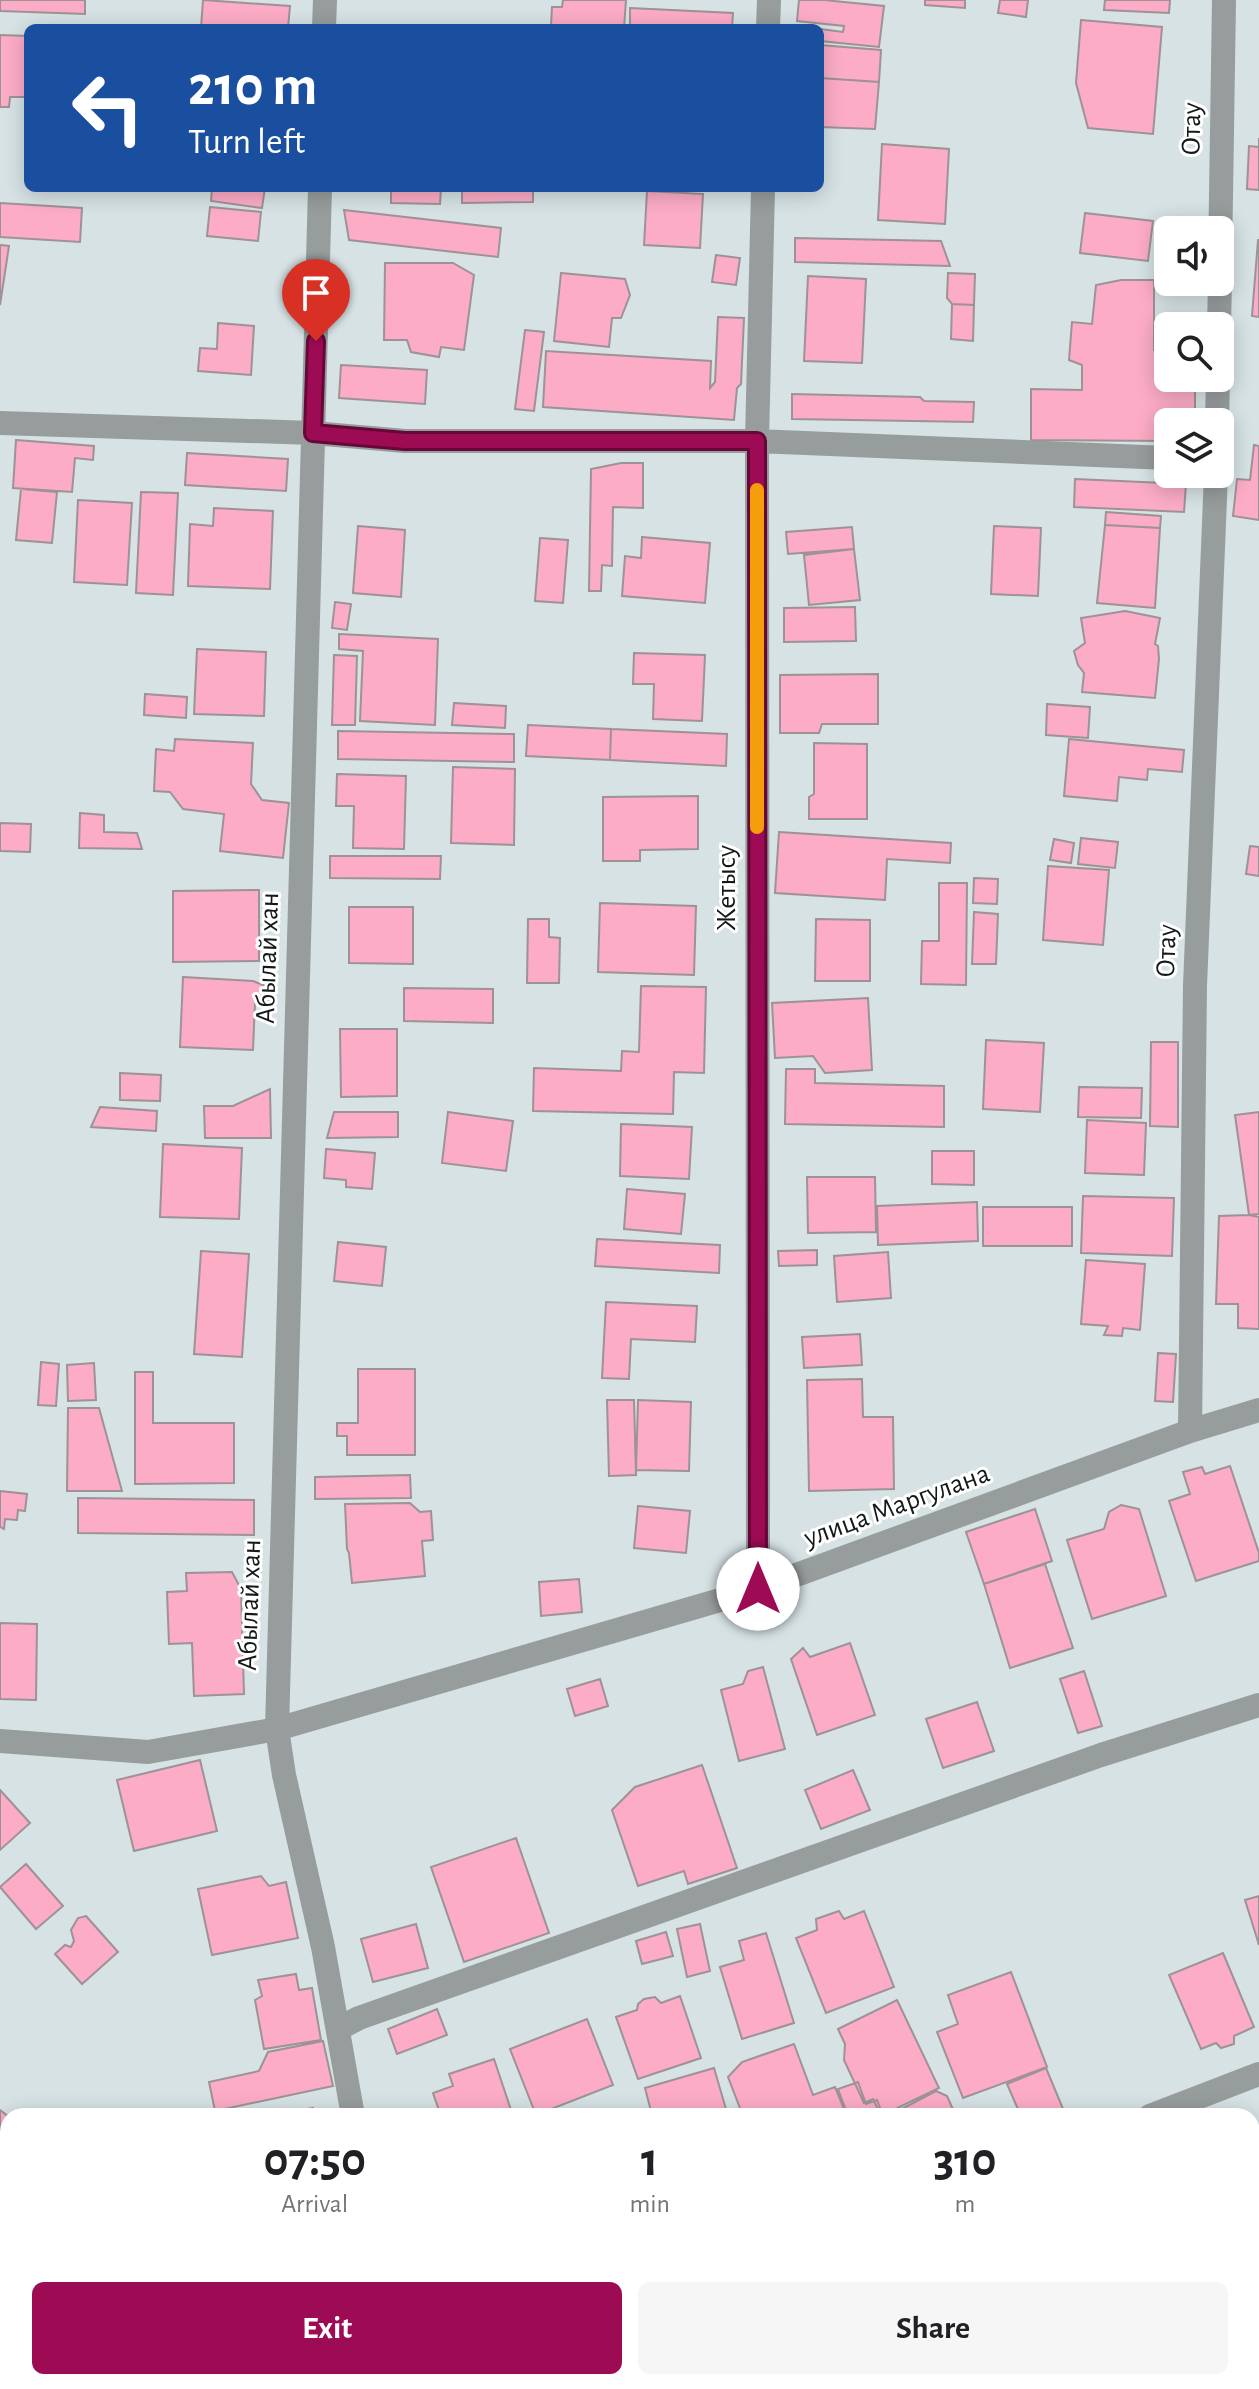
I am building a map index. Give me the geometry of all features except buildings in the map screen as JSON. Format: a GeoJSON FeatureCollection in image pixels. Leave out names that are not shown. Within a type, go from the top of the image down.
{"type":"FeatureCollection","features":[{"type":"Feature","properties":{"kind":"street"},"geometry":{"type":"LineString","coordinates":[[324,24],[325,0]]}},
{"type":"Feature","properties":{"kind":"street"},"geometry":{"type":"LineString","coordinates":[[768,24],[769,0]]}},
{"type":"Feature","properties":{"kind":"street","name":"Отау"},"geometry":{"type":"LineString","coordinates":[[1221,216],[1224,0]]}},
{"type":"Feature","properties":{"kind":"street","name":"Абылай хан"},"geometry":{"type":"LineString","coordinates":[[320,192],[277,1729],[284,1775],[323,1947],[352,2108]]}},
{"type":"Feature","properties":{"kind":"street","name":"Жетысу"},"geometry":{"type":"LineString","coordinates":[[758,1589],[757,441],[763,192]]}},
{"type":"Feature","properties":{"kind":"street"},"geometry":{"type":"LineString","coordinates":[[0,423],[313,433],[405,441],[757,441],[1154,457]]}},
{"type":"Feature","properties":{"kind":"street","name":"Отау"},"geometry":{"type":"LineString","coordinates":[[1190,1431],[1195,986],[1215,488]]}},
{"type":"Feature","properties":{"kind":"street","name":"улица Маргулана"},"geometry":{"type":"LineString","coordinates":[[0,1741],[148,1752],[277,1729],[758,1589],[1190,1431],[1259,1410]]}},
{"type":"Feature","properties":{"kind":"street"},"geometry":{"type":"LineString","coordinates":[[338,2029],[359,2018],[1101,1755],[1259,1705]]}},
{"type":"Feature","properties":{"kind":"street"},"geometry":{"type":"LineString","coordinates":[[1171,2108],[1259,2074]]}},
{"type":"Feature","properties":{"kind":"slow traffic"},"geometry":{"type":"LineString","coordinates":[[757,490],[757,827]]}},
{"type":"Feature","properties":{"kind":"route"},"geometry":{"type":"LineString","coordinates":[[316,341],[313,433],[405,441],[757,441],[758,1589]]}}]}
